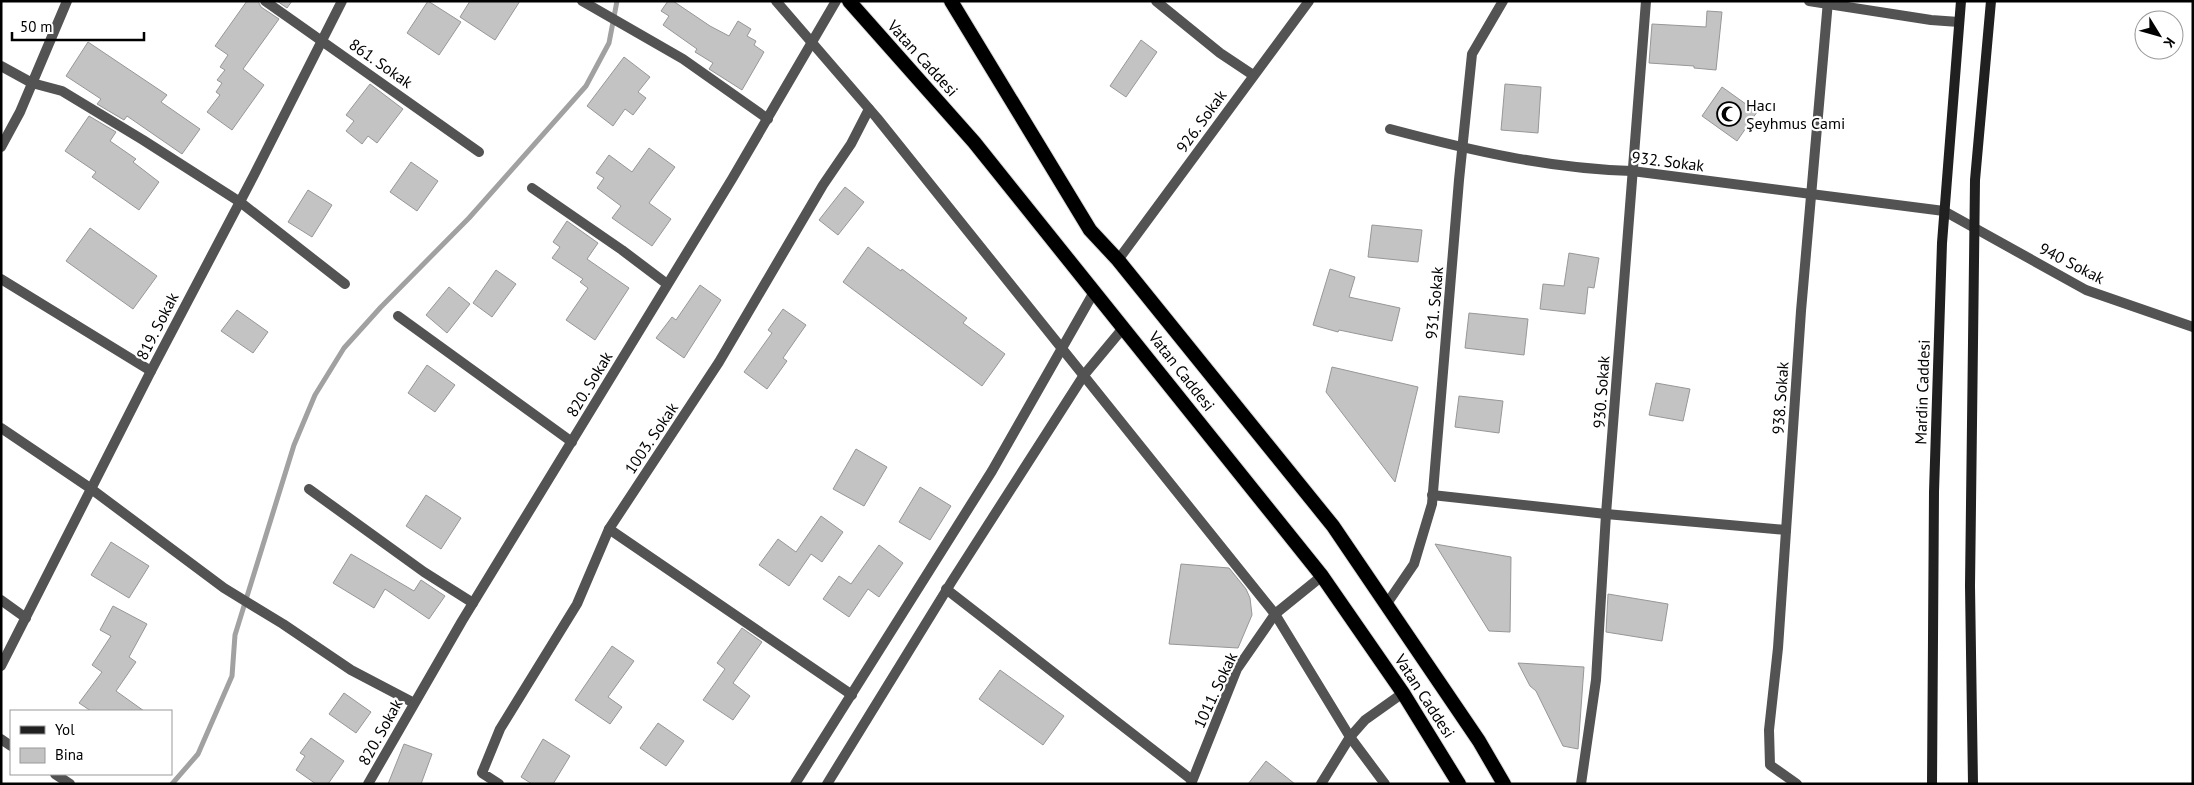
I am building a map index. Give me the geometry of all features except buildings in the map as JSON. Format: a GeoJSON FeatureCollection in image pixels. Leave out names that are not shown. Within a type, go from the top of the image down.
{"type":"FeatureCollection","features":[{"type":"Feature","properties":{"kind":"highway","name":"Vatan Caddesi"},"geometry":{"type":"LineString","coordinates":[[849,1],[974,142],[1094,292],[1124,326],[1322,576],[1403,693],[1459,784]]}},
{"type":"Feature","properties":{"kind":"highway","name":"Vatan Caddesi"},"geometry":{"type":"LineString","coordinates":[[951,1],[1090,230],[1118,260],[1333,526],[1479,741],[1504,784]]}},
{"type":"Feature","properties":{"kind":"main road","name":"Mardin Caddesi"},"geometry":{"type":"LineString","coordinates":[[1932,784],[1934,492],[1944,211],[1961,1]]}},
{"type":"Feature","properties":{"kind":"main road"},"geometry":{"type":"LineString","coordinates":[[1973,784],[1970,586],[1975,180],[1991,1]]}},
{"type":"Feature","properties":{"kind":"street"},"geometry":{"type":"LineString","coordinates":[[1,147],[20,112],[66,1]]}},
{"type":"Feature","properties":{"kind":"street","name":"861. Sokak"},"geometry":{"type":"LineString","coordinates":[[265,1],[479,152]]}},
{"type":"Feature","properties":{"kind":"street","name":"819. Sokak"},"geometry":{"type":"LineString","coordinates":[[1,666],[90,488],[240,202],[342,1]]}},
{"type":"Feature","properties":{"kind":"street"},"geometry":{"type":"LineString","coordinates":[[582,1],[644,38],[683,58],[768,119]]}},
{"type":"Feature","properties":{"kind":"street"},"geometry":{"type":"LineString","coordinates":[[776,1],[869,109],[1062,346],[1275,614],[1350,737],[1386,784]]}},
{"type":"Feature","properties":{"kind":"street","name":"820. Sokak"},"geometry":{"type":"LineString","coordinates":[[368,784],[473,603],[768,119],[836,1]]}},
{"type":"Feature","properties":{"kind":"street"},"geometry":{"type":"LineString","coordinates":[[1156,1],[1220,53],[1253,75]]}},
{"type":"Feature","properties":{"kind":"street","name":"926. Sokak"},"geometry":{"type":"LineString","coordinates":[[1118,260],[1308,1]]}},
{"type":"Feature","properties":{"kind":"street","name":"931. Sokak"},"geometry":{"type":"LineString","coordinates":[[1386,605],[1414,564],[1432,504],[1462,148],[1472,54],[1503,1]]}},
{"type":"Feature","properties":{"kind":"street","name":"930. Sokak"},"geometry":{"type":"LineString","coordinates":[[1581,784],[1596,680],[1606,514],[1646,1]]}},
{"type":"Feature","properties":{"kind":"street"},"geometry":{"type":"LineString","coordinates":[[1809,1],[1959,22]]}},
{"type":"Feature","properties":{"kind":"street","name":"938. Sokak"},"geometry":{"type":"LineString","coordinates":[[1797,784],[1770,765],[1769,730],[1778,648],[1811,194],[1828,3]]}},
{"type":"Feature","properties":{"kind":"street"},"geometry":{"type":"LineString","coordinates":[[1,66],[32,83],[62,91],[240,202],[345,284]]}},
{"type":"Feature","properties":{"kind":"street","name":"1003. Sokak"},"geometry":{"type":"LineString","coordinates":[[499,784],[482,774],[500,729],[577,604],[608,529],[719,362],[823,186],[851,144],[869,109]]}},
{"type":"Feature","properties":{"kind":"street","name":"932. Sokak"},"geometry":{"type":"LineString","coordinates":[[1390,129],[1462,148],[1589,170],[1632,170],[1944,211]]}},
{"type":"Feature","properties":{"kind":"street"},"geometry":{"type":"LineString","coordinates":[[532,188],[622,250],[667,284]]}},
{"type":"Feature","properties":{"kind":"street","name":"940 Sokak"},"geometry":{"type":"LineString","coordinates":[[1944,211],[2086,290],[2193,326]]}},
{"type":"Feature","properties":{"kind":"street"},"geometry":{"type":"LineString","coordinates":[[1,280],[151,370]]}},
{"type":"Feature","properties":{"kind":"street"},"geometry":{"type":"LineString","coordinates":[[795,784],[992,471],[1094,292]]}},
{"type":"Feature","properties":{"kind":"street"},"geometry":{"type":"LineString","coordinates":[[398,316],[572,442]]}},
{"type":"Feature","properties":{"kind":"street"},"geometry":{"type":"LineString","coordinates":[[827,784],[946,589],[1084,375],[1124,326]]}},
{"type":"Feature","properties":{"kind":"street"},"geometry":{"type":"LineString","coordinates":[[1,428],[90,488],[224,588],[351,670],[414,703]]}},
{"type":"Feature","properties":{"kind":"street"},"geometry":{"type":"LineString","coordinates":[[309,489],[424,572],[473,603]]}},
{"type":"Feature","properties":{"kind":"street"},"geometry":{"type":"LineString","coordinates":[[1432,495],[1606,514],[1786,530]]}},
{"type":"Feature","properties":{"kind":"street"},"geometry":{"type":"LineString","coordinates":[[608,529],[852,695]]}},
{"type":"Feature","properties":{"kind":"street","name":"1011. Sokak"},"geometry":{"type":"LineString","coordinates":[[1191,782],[1237,670],[1275,614],[1322,576]]}},
{"type":"Feature","properties":{"kind":"street"},"geometry":{"type":"LineString","coordinates":[[946,589],[1191,782]]}},
{"type":"Feature","properties":{"kind":"street"},"geometry":{"type":"LineString","coordinates":[[1,600],[26,618]]}},
{"type":"Feature","properties":{"kind":"street"},"geometry":{"type":"LineString","coordinates":[[1321,784],[1350,737],[1365,720],[1403,693]]}},
{"type":"Feature","properties":{"kind":"street"},"geometry":{"type":"LineString","coordinates":[[56,775],[70,784]]}},
{"type":"Feature","properties":{"kind":"waterway"},"geometry":{"type":"LineString","coordinates":[[172,784],[198,754],[232,676],[235,635],[294,445],[315,395],[344,348],[381,307],[469,218],[586,86],[609,43],[617,1]]}},
{"type":"Feature","properties":{"kind":"place","name":"Hacı Şeyhmus Cami"},"geometry":{"type":"Point","coordinates":[1729,114]}}]}
